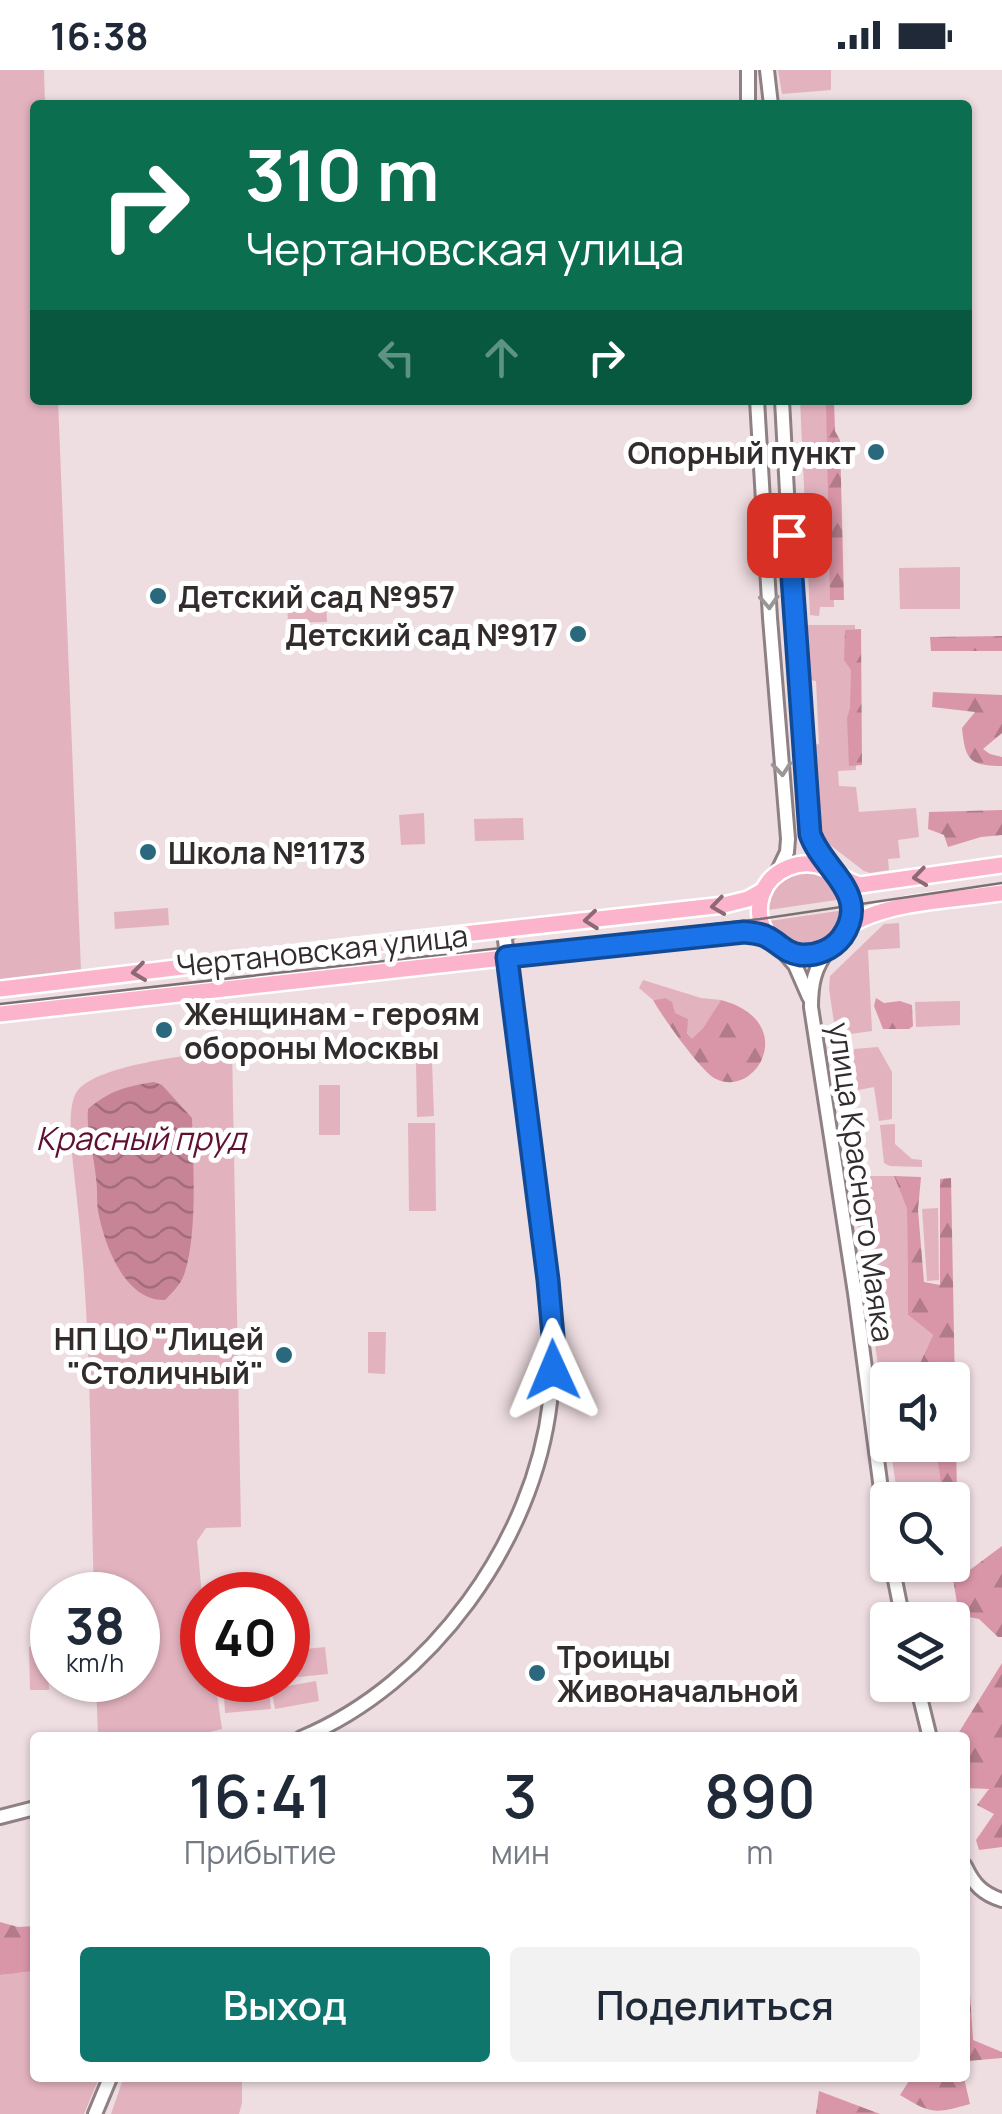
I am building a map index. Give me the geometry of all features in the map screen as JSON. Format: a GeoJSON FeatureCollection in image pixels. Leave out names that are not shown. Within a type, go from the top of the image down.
{"type":"FeatureCollection","features":[{"type":"Feature","properties":{"kind":"main road"},"geometry":{"type":"LineString","coordinates":[[774,943],[759,914],[764,890],[786,868],[806,864],[860,885],[1002,865]]}},
{"type":"Feature","properties":{"kind":"main road"},"geometry":{"type":"LineString","coordinates":[[830,948],[847,927],[851,912],[846,885],[835,873]]}},
{"type":"Feature","properties":{"kind":"main road","name":"Чертановская улица"},"geometry":{"type":"LineString","coordinates":[[0,989],[724,906],[764,890]]}},
{"type":"Feature","properties":{"kind":"main road"},"geometry":{"type":"LineString","coordinates":[[847,927],[863,916],[884,910],[1002,893]]}},
{"type":"Feature","properties":{"kind":"main road","name":"Чертановская улица"},"geometry":{"type":"LineString","coordinates":[[0,1014],[728,933],[744,932],[792,954],[818,953],[830,948]]}},
{"type":"Feature","properties":{"kind":"main road"},"geometry":{"type":"LineString","coordinates":[[468,934],[478,950],[470,961]]}},
{"type":"Feature","properties":{"kind":"street"},"geometry":{"type":"LineString","coordinates":[[748,70],[748,100]]}},
{"type":"Feature","properties":{"kind":"street"},"geometry":{"type":"LineString","coordinates":[[767,70],[770,100]]}},
{"type":"Feature","properties":{"kind":"street"},"geometry":{"type":"LineString","coordinates":[[757,405],[788,839],[776,874]]}},
{"type":"Feature","properties":{"kind":"street"},"geometry":{"type":"LineString","coordinates":[[782,405],[809,822],[815,847],[835,873]]}},
{"type":"Feature","properties":{"kind":"street"},"geometry":{"type":"LineString","coordinates":[[313,1732],[375,1694],[427,1648],[465,1606],[516,1522],[544,1434],[553,1370],[551,1307],[507,957],[506,934],[514,928]]}},
{"type":"Feature","properties":{"kind":"street","name":"улица Красного Маяка"},"geometry":{"type":"LineString","coordinates":[[774,943],[795,965],[812,1008]]}},
{"type":"Feature","properties":{"kind":"street","name":"улица Красного Маяка"},"geometry":{"type":"LineString","coordinates":[[830,948],[815,972],[812,1008],[880,1482]]}},
{"type":"Feature","properties":{"kind":"street"},"geometry":{"type":"LineString","coordinates":[[920,1702],[928,1732]]}},
{"type":"Feature","properties":{"kind":"street"},"geometry":{"type":"LineString","coordinates":[[0,1817],[30,1809]]}},
{"type":"Feature","properties":{"kind":"street"},"geometry":{"type":"LineString","coordinates":[[970,1876],[984,1894],[1002,1900]]}},
{"type":"Feature","properties":{"kind":"street"},"geometry":{"type":"LineString","coordinates":[[95,2114],[108,2082]]}},
{"type":"Feature","properties":{"kind":"shaded area"},"geometry":{"type":"Polygon","coordinates":[[[0,70],[44,70],[45,100],[30,100],[30,405],[58,405],[81,971],[0,980],[0,70]]]}},
{"type":"Feature","properties":{"kind":"shaded area"},"geometry":{"type":"Polygon","coordinates":[[[778,70],[831,70],[831,90],[782,94],[778,70]]]}},
{"type":"Feature","properties":{"kind":"shaded area"},"geometry":{"type":"Polygon","coordinates":[[[800,405],[827,405],[834,607],[820,607],[819,616],[810,615],[800,405]]]}},
{"type":"Feature","properties":{"kind":"shaded area"},"geometry":{"type":"Polygon","coordinates":[[[960,567],[960,609],[900,609],[899,568],[960,567]]]}},
{"type":"Feature","properties":{"kind":"shaded area"},"geometry":{"type":"Polygon","coordinates":[[[287,600],[326,600],[327,622],[288,623],[287,600]]]}},
{"type":"Feature","properties":{"kind":"shaded area"},"geometry":{"type":"Polygon","coordinates":[[[805,625],[855,625],[856,770],[838,771],[839,786],[856,787],[859,812],[916,808],[919,837],[898,840],[900,858],[888,859],[889,870],[864,871],[821,838],[816,818],[812,745],[819,744],[816,681],[810,680],[805,625]]]}},
{"type":"Feature","properties":{"kind":"shaded area"},"geometry":{"type":"Polygon","coordinates":[[[424,813],[425,844],[401,845],[399,815],[424,813]]]}},
{"type":"Feature","properties":{"kind":"shaded area"},"geometry":{"type":"Polygon","coordinates":[[[523,818],[524,840],[475,841],[474,819],[523,818]]]}},
{"type":"Feature","properties":{"kind":"shaded area"},"geometry":{"type":"Polygon","coordinates":[[[813,872],[831,882],[843,899],[768,910],[777,887],[796,875],[813,872]]]}},
{"type":"Feature","properties":{"kind":"shaded area"},"geometry":{"type":"Polygon","coordinates":[[[168,908],[169,925],[115,929],[114,912],[168,908]]]}},
{"type":"Feature","properties":{"kind":"shaded area"},"geometry":{"type":"Polygon","coordinates":[[[845,910],[843,922],[822,948],[795,949],[771,929],[769,921],[845,910]]]}},
{"type":"Feature","properties":{"kind":"shaded area"},"geometry":{"type":"Polygon","coordinates":[[[899,923],[900,948],[868,950],[872,1031],[836,1036],[830,976],[884,924],[899,923]]]}},
{"type":"Feature","properties":{"kind":"shaded area"},"geometry":{"type":"Polygon","coordinates":[[[643,980],[701,998],[721,1000],[692,1040],[665,998],[653,1000],[639,988],[643,980]]]}},
{"type":"Feature","properties":{"kind":"shaded area"},"geometry":{"type":"Polygon","coordinates":[[[960,1001],[960,1025],[916,1027],[915,1002],[960,1001]]]}},
{"type":"Feature","properties":{"kind":"shaded area"},"geometry":{"type":"Polygon","coordinates":[[[878,1047],[892,1072],[892,1119],[879,1121],[874,1087],[858,1090],[853,1054],[854,1049],[878,1047]]]}},
{"type":"Feature","properties":{"kind":"shaded area"},"geometry":{"type":"Polygon","coordinates":[[[232,1049],[241,1527],[206,1528],[197,1541],[200,1572],[180,1572],[180,1702],[218,1702],[222,1729],[210,1732],[98,1732],[97,1702],[160,1702],[160,1572],[93,1572],[88,1348],[71,1117],[75,1095],[84,1084],[122,1068],[232,1049]]]}},
{"type":"Feature","properties":{"kind":"shaded area"},"geometry":{"type":"Polygon","coordinates":[[[416,1062],[432,1062],[434,1116],[417,1117],[416,1062]]]}},
{"type":"Feature","properties":{"kind":"shaded area"},"geometry":{"type":"Polygon","coordinates":[[[319,1085],[340,1085],[340,1135],[319,1135],[319,1085]]]}},
{"type":"Feature","properties":{"kind":"shaded area"},"geometry":{"type":"Polygon","coordinates":[[[408,1123],[435,1123],[436,1211],[409,1211],[408,1123]]]}},
{"type":"Feature","properties":{"kind":"shaded area"},"geometry":{"type":"Polygon","coordinates":[[[895,1124],[895,1144],[912,1159],[922,1160],[922,1167],[884,1163],[880,1125],[895,1124]]]}},
{"type":"Feature","properties":{"kind":"shaded area"},"geometry":{"type":"Polygon","coordinates":[[[851,1176],[894,1176],[907,1209],[908,1315],[933,1335],[921,1362],[878,1362],[851,1176]]]}},
{"type":"Feature","properties":{"kind":"shaded area"},"geometry":{"type":"Polygon","coordinates":[[[938,1208],[939,1280],[927,1281],[922,1209],[938,1208]]]}},
{"type":"Feature","properties":{"kind":"shaded area"},"geometry":{"type":"Polygon","coordinates":[[[368,1332],[386,1332],[385,1374],[368,1373],[368,1332]]]}},
{"type":"Feature","properties":{"kind":"shaded area"},"geometry":{"type":"Polygon","coordinates":[[[892,1462],[938,1462],[942,1482],[895,1482],[892,1462]]]}},
{"type":"Feature","properties":{"kind":"shaded area"},"geometry":{"type":"Polygon","coordinates":[[[325,1647],[328,1674],[310,1676],[310,1649],[325,1647]]]}},
{"type":"Feature","properties":{"kind":"shaded area"},"geometry":{"type":"Polygon","coordinates":[[[316,1681],[319,1701],[275,1709],[274,1702],[310,1702],[310,1682],[316,1681]]]}},
{"type":"Feature","properties":{"kind":"shaded area"},"geometry":{"type":"Polygon","coordinates":[[[224,1702],[270,1702],[271,1709],[225,1713],[224,1702]]]}},
{"type":"Feature","properties":{"kind":"shaded area"},"geometry":{"type":"Polygon","coordinates":[[[30,1972],[30,2082],[97,2082],[84,2114],[0,2114],[0,1975],[30,1972]]]}},
{"type":"Feature","properties":{"kind":"shaded area"},"geometry":{"type":"Polygon","coordinates":[[[122,2082],[242,2082],[239,2114],[111,2114],[122,2082]]]}},
{"type":"Feature","properties":{"kind":"green space"},"geometry":{"type":"Polygon","coordinates":[[[826,405],[834,405],[835,431],[840,440],[844,600],[830,600],[826,405]]]}},
{"type":"Feature","properties":{"kind":"green space"},"geometry":{"type":"Polygon","coordinates":[[[861,629],[862,765],[849,766],[851,670],[844,660],[845,630],[861,629]]]}},
{"type":"Feature","properties":{"kind":"green space"},"geometry":{"type":"Polygon","coordinates":[[[1002,636],[1002,651],[931,651],[930,637],[1002,636]]]}},
{"type":"Feature","properties":{"kind":"green space"},"geometry":{"type":"Polygon","coordinates":[[[933,692],[1002,695],[1002,733],[983,749],[1002,757],[1002,766],[971,759],[962,728],[975,712],[932,707],[933,692]]]}},
{"type":"Feature","properties":{"kind":"green space"},"geometry":{"type":"Polygon","coordinates":[[[1002,810],[1002,835],[948,847],[944,835],[928,829],[929,812],[1002,810]]]}},
{"type":"Feature","properties":{"kind":"green space"},"geometry":{"type":"Polygon","coordinates":[[[665,998],[672,1002],[675,1013],[688,1019],[687,1033],[692,1039],[721,1000],[745,1010],[759,1024],[765,1039],[764,1055],[756,1068],[745,1078],[731,1082],[709,1074],[653,1000],[665,998]]]}},
{"type":"Feature","properties":{"kind":"green space"},"geometry":{"type":"Polygon","coordinates":[[[876,998],[884,1003],[900,1001],[912,1005],[913,1026],[883,1029],[874,1006],[876,998]]]}},
{"type":"Feature","properties":{"kind":"green space"},"geometry":{"type":"Polygon","coordinates":[[[894,1176],[921,1177],[918,1210],[924,1282],[940,1285],[940,1179],[951,1178],[955,1362],[921,1362],[933,1335],[908,1315],[907,1209],[894,1176]]]}},
{"type":"Feature","properties":{"kind":"green space"},"geometry":{"type":"Polygon","coordinates":[[[938,1462],[956,1462],[957,1482],[941,1482],[938,1462]]]}},
{"type":"Feature","properties":{"kind":"green space"},"geometry":{"type":"Polygon","coordinates":[[[1002,1546],[1002,1637],[979,1619],[970,1617],[970,1602],[957,1602],[954,1582],[970,1582],[970,1570],[1002,1546]]]}},
{"type":"Feature","properties":{"kind":"green space"},"geometry":{"type":"Polygon","coordinates":[[[1002,1663],[1002,1847],[979,1850],[976,1840],[994,1814],[977,1805],[989,1789],[970,1788],[970,1732],[959,1732],[1002,1663]]]}},
{"type":"Feature","properties":{"kind":"green space"},"geometry":{"type":"Polygon","coordinates":[[[0,1922],[30,1926],[30,1972],[0,1975],[0,1922]]]}},
{"type":"Feature","properties":{"kind":"green space"},"geometry":{"type":"Polygon","coordinates":[[[970,1994],[973,2040],[1002,2052],[1002,2058],[970,2061],[970,1994]]]}},
{"type":"Feature","properties":{"kind":"green space"},"geometry":{"type":"Polygon","coordinates":[[[908,2082],[965,2082],[970,2104],[940,2111],[919,2106],[900,2095],[908,2082]]]}},
{"type":"Feature","properties":{"kind":"green space"},"geometry":{"type":"Polygon","coordinates":[[[819,2091],[880,2114],[816,2114],[819,2091]]]}},
{"type":"Feature","properties":{"kind":"water","name":"Красный пруд"},"geometry":{"type":"Polygon","coordinates":[[[154,1082],[162,1085],[192,1118],[191,1239],[184,1275],[165,1300],[139,1292],[113,1257],[98,1211],[88,1118],[88,1109],[111,1094],[154,1082]]]}},
{"type":"Feature","properties":{"kind":"tram line"},"geometry":{"type":"LineString","coordinates":[[0,1004],[760,919],[1002,883]]}},
{"type":"Feature","properties":{"kind":"place","name":"Опорный пункт"},"geometry":{"type":"Point","coordinates":[876,452]}},
{"type":"Feature","properties":{"kind":"place","name":"Детский сад №957"},"geometry":{"type":"Point","coordinates":[158,596]}},
{"type":"Feature","properties":{"kind":"place","name":"Детский сад №917"},"geometry":{"type":"Point","coordinates":[578,634]}},
{"type":"Feature","properties":{"kind":"place","name":"Школа №1173"},"geometry":{"type":"Point","coordinates":[148,852]}},
{"type":"Feature","properties":{"kind":"place","name":"Женщинам - героям обороны Москвы"},"geometry":{"type":"Point","coordinates":[164,1030]}},
{"type":"Feature","properties":{"kind":"place","name":"НП ЦО \"Лицей \"Столичный\""},"geometry":{"type":"Point","coordinates":[284,1355]}},
{"type":"Feature","properties":{"kind":"place","name":"Троицы Живоначальной"},"geometry":{"type":"Point","coordinates":[537,1673]}},
{"type":"Feature","properties":{"kind":"route"},"geometry":{"type":"LineString","coordinates":[[553,1370],[548,1280],[507,957],[744,932],[769,937],[780,948],[805,955],[830,948],[842,936],[850,919],[846,885],[822,860],[810,834],[789,535]]}}]}
